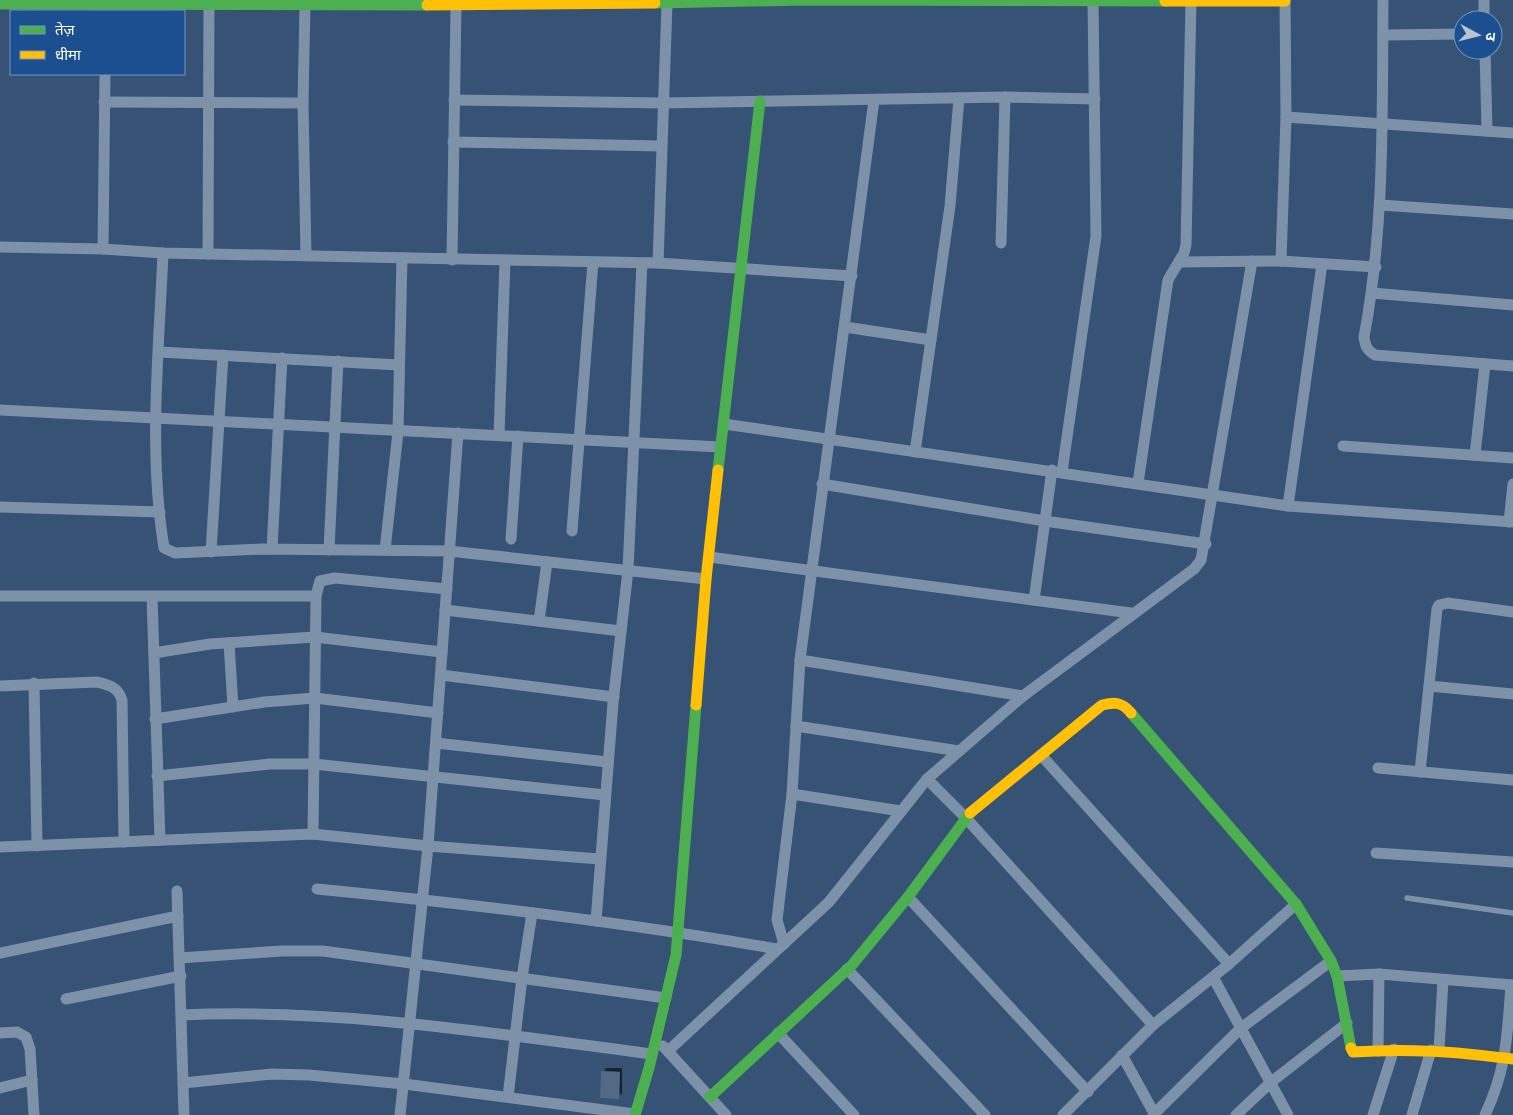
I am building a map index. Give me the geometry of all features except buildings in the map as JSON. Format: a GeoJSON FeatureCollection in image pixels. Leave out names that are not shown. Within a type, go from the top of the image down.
{"type":"FeatureCollection","features":[{"type":"Feature","properties":{"kind":"street"},"geometry":{"type":"LineString","coordinates":[[0,4],[107,5],[209,2],[456,6],[504,3],[667,4],[704,1],[806,0],[1284,1],[1286,117],[1281,261]]}},
{"type":"Feature","properties":{"kind":"street"},"geometry":{"type":"LineString","coordinates":[[1034,600],[1045,521],[1057,471],[1096,236],[1093,0]]}},
{"type":"Feature","properties":{"kind":"street"},"geometry":{"type":"LineString","coordinates":[[1138,483],[1168,280],[1179,262],[1186,245],[1190,0]]}},
{"type":"Feature","properties":{"kind":"street"},"geometry":{"type":"LineString","coordinates":[[1384,0],[1380,205],[1376,267],[1364,337],[1365,346],[1369,352],[1376,355],[1513,366]]}},
{"type":"Feature","properties":{"kind":"street"},"geometry":{"type":"LineString","coordinates":[[208,254],[209,2]]}},
{"type":"Feature","properties":{"kind":"street"},"geometry":{"type":"LineString","coordinates":[[305,4],[303,102],[306,255]]}},
{"type":"Feature","properties":{"kind":"street"},"geometry":{"type":"LineString","coordinates":[[658,263],[660,146],[667,4]]}},
{"type":"Feature","properties":{"kind":"street"},"geometry":{"type":"LineString","coordinates":[[452,260],[456,6]]}},
{"type":"Feature","properties":{"kind":"street"},"geometry":{"type":"LineString","coordinates":[[1383,35],[1453,34]]}},
{"type":"Feature","properties":{"kind":"street"},"geometry":{"type":"LineString","coordinates":[[1485,60],[1487,131]]}},
{"type":"Feature","properties":{"kind":"street"},"geometry":{"type":"LineString","coordinates":[[103,249],[105,75]]}},
{"type":"Feature","properties":{"kind":"street"},"geometry":{"type":"LineString","coordinates":[[454,100],[663,103],[1005,97],[1095,99]]}},
{"type":"Feature","properties":{"kind":"street"},"geometry":{"type":"LineString","coordinates":[[1001,243],[1005,97]]}},
{"type":"Feature","properties":{"kind":"street"},"geometry":{"type":"LineString","coordinates":[[914,452],[950,206],[959,98]]}},
{"type":"Feature","properties":{"kind":"street"},"geometry":{"type":"LineString","coordinates":[[780,947],[777,920],[792,794],[800,660],[810,569],[852,276],[874,100]]}},
{"type":"Feature","properties":{"kind":"street"},"geometry":{"type":"LineString","coordinates":[[183,1083],[272,1074],[404,1084],[635,1114],[656,1040],[676,955],[706,579],[760,101]]}},
{"type":"Feature","properties":{"kind":"street"},"geometry":{"type":"LineString","coordinates":[[104,102],[303,102]]}},
{"type":"Feature","properties":{"kind":"street"},"geometry":{"type":"LineString","coordinates":[[1286,117],[1513,133]]}},
{"type":"Feature","properties":{"kind":"street"},"geometry":{"type":"LineString","coordinates":[[453,142],[660,146]]}},
{"type":"Feature","properties":{"kind":"street"},"geometry":{"type":"LineString","coordinates":[[1380,205],[1513,214]]}},
{"type":"Feature","properties":{"kind":"street"},"geometry":{"type":"LineString","coordinates":[[0,247],[103,249],[163,253],[658,263],[852,276]]}},
{"type":"Feature","properties":{"kind":"street"},"geometry":{"type":"LineString","coordinates":[[163,253],[156,420],[160,512],[164,548],[168,552],[175,554],[272,549],[449,552],[706,579]]}},
{"type":"Feature","properties":{"kind":"street"},"geometry":{"type":"LineString","coordinates":[[385,550],[398,432],[402,258]]}},
{"type":"Feature","properties":{"kind":"street"},"geometry":{"type":"LineString","coordinates":[[499,435],[505,261]]}},
{"type":"Feature","properties":{"kind":"street"},"geometry":{"type":"LineString","coordinates":[[668,1050],[710,1014],[829,902],[927,779],[1023,696],[1131,613],[1194,569],[1201,560],[1206,544],[1252,261]]}},
{"type":"Feature","properties":{"kind":"street"},"geometry":{"type":"LineString","coordinates":[[1179,262],[1281,261],[1376,267]]}},
{"type":"Feature","properties":{"kind":"street"},"geometry":{"type":"LineString","coordinates":[[572,530],[593,262]]}},
{"type":"Feature","properties":{"kind":"street"},"geometry":{"type":"LineString","coordinates":[[596,921],[608,762],[628,570],[642,263]]}},
{"type":"Feature","properties":{"kind":"street"},"geometry":{"type":"LineString","coordinates":[[1288,506],[1322,264]]}},
{"type":"Feature","properties":{"kind":"street"},"geometry":{"type":"LineString","coordinates":[[1372,294],[1513,305]]}},
{"type":"Feature","properties":{"kind":"street"},"geometry":{"type":"LineString","coordinates":[[845,327],[931,340]]}},
{"type":"Feature","properties":{"kind":"street"},"geometry":{"type":"LineString","coordinates":[[159,352],[399,364]]}},
{"type":"Feature","properties":{"kind":"street"},"geometry":{"type":"LineString","coordinates":[[211,552],[223,355]]}},
{"type":"Feature","properties":{"kind":"street"},"geometry":{"type":"LineString","coordinates":[[272,549],[282,358]]}},
{"type":"Feature","properties":{"kind":"street"},"geometry":{"type":"LineString","coordinates":[[329,550],[338,362]]}},
{"type":"Feature","properties":{"kind":"street"},"geometry":{"type":"LineString","coordinates":[[1475,455],[1485,364]]}},
{"type":"Feature","properties":{"kind":"street"},"geometry":{"type":"LineString","coordinates":[[0,410],[156,420],[279,424],[398,432],[458,433],[720,447]]}},
{"type":"Feature","properties":{"kind":"street"},"geometry":{"type":"LineString","coordinates":[[724,424],[1288,506],[1511,522],[1513,484]]}},
{"type":"Feature","properties":{"kind":"street"},"geometry":{"type":"LineString","coordinates":[[400,1115],[434,777],[458,433]]}},
{"type":"Feature","properties":{"kind":"street"},"geometry":{"type":"LineString","coordinates":[[511,539],[518,436]]}},
{"type":"Feature","properties":{"kind":"street"},"geometry":{"type":"LineString","coordinates":[[1343,446],[1513,458]]}},
{"type":"Feature","properties":{"kind":"street"},"geometry":{"type":"LineString","coordinates":[[822,484],[1045,521],[1206,544]]}},
{"type":"Feature","properties":{"kind":"street"},"geometry":{"type":"LineString","coordinates":[[0,507],[160,512]]}},
{"type":"Feature","properties":{"kind":"street"},"geometry":{"type":"LineString","coordinates":[[709,557],[1131,613]]}},
{"type":"Feature","properties":{"kind":"street"},"geometry":{"type":"LineString","coordinates":[[539,621],[547,562]]}},
{"type":"Feature","properties":{"kind":"street"},"geometry":{"type":"LineString","coordinates":[[313,834],[316,596],[320,581],[335,578],[447,589]]}},
{"type":"Feature","properties":{"kind":"street"},"geometry":{"type":"LineString","coordinates":[[0,596],[316,596]]}},
{"type":"Feature","properties":{"kind":"street"},"geometry":{"type":"LineString","coordinates":[[152,597],[160,840]]}},
{"type":"Feature","properties":{"kind":"street"},"geometry":{"type":"LineString","coordinates":[[1420,772],[1436,609],[1439,605],[1448,604],[1513,612]]}},
{"type":"Feature","properties":{"kind":"street"},"geometry":{"type":"LineString","coordinates":[[445,610],[621,631]]}},
{"type":"Feature","properties":{"kind":"street"},"geometry":{"type":"LineString","coordinates":[[154,653],[229,643],[316,637],[442,652]]}},
{"type":"Feature","properties":{"kind":"street"},"geometry":{"type":"LineString","coordinates":[[229,643],[233,707]]}},
{"type":"Feature","properties":{"kind":"street"},"geometry":{"type":"LineString","coordinates":[[800,660],[1023,696]]}},
{"type":"Feature","properties":{"kind":"street"},"geometry":{"type":"LineString","coordinates":[[441,675],[614,697]]}},
{"type":"Feature","properties":{"kind":"street"},"geometry":{"type":"LineString","coordinates":[[0,686],[34,683],[97,682],[110,686],[119,692],[122,700],[124,842]]}},
{"type":"Feature","properties":{"kind":"street"},"geometry":{"type":"LineString","coordinates":[[34,683],[37,846]]}},
{"type":"Feature","properties":{"kind":"street"},"geometry":{"type":"LineString","coordinates":[[1429,686],[1513,694]]}},
{"type":"Feature","properties":{"kind":"street"},"geometry":{"type":"LineString","coordinates":[[156,718],[315,698],[438,713]]}},
{"type":"Feature","properties":{"kind":"street"},"geometry":{"type":"LineString","coordinates":[[710,1097],[847,969],[908,897],[965,817],[1102,705],[1115,702],[1125,706],[1296,904],[1331,961],[1337,976],[1347,1023],[1349,1046],[1353,1052],[1394,1049],[1435,1050],[1509,1058]]}},
{"type":"Feature","properties":{"kind":"street"},"geometry":{"type":"LineString","coordinates":[[796,726],[959,751]]}},
{"type":"Feature","properties":{"kind":"street"},"geometry":{"type":"LineString","coordinates":[[436,743],[608,762]]}},
{"type":"Feature","properties":{"kind":"street"},"geometry":{"type":"LineString","coordinates":[[1041,755],[1229,964]]}},
{"type":"Feature","properties":{"kind":"street"},"geometry":{"type":"LineString","coordinates":[[157,776],[270,764],[314,764],[605,795]]}},
{"type":"Feature","properties":{"kind":"street"},"geometry":{"type":"LineString","coordinates":[[1378,768],[1513,780]]}},
{"type":"Feature","properties":{"kind":"street"},"geometry":{"type":"LineString","coordinates":[[927,779],[965,817],[1153,1025]]}},
{"type":"Feature","properties":{"kind":"street"},"geometry":{"type":"LineString","coordinates":[[792,794],[901,811]]}},
{"type":"Feature","properties":{"kind":"street"},"geometry":{"type":"LineString","coordinates":[[0,847],[313,834],[428,846],[600,859]]}},
{"type":"Feature","properties":{"kind":"street"},"geometry":{"type":"LineString","coordinates":[[1376,853],[1513,862]]}},
{"type":"Feature","properties":{"kind":"street"},"geometry":{"type":"LineString","coordinates":[[317,889],[423,899],[780,947]]}},
{"type":"Feature","properties":{"kind":"street"},"geometry":{"type":"LineString","coordinates":[[177,891],[184,1115]]}},
{"type":"Feature","properties":{"kind":"street"},"geometry":{"type":"LineString","coordinates":[[908,897],[1088,1092]]}},
{"type":"Feature","properties":{"kind":"street"},"geometry":{"type":"LineString","coordinates":[[1063,1115],[1153,1025],[1229,964],[1296,904]]}},
{"type":"Feature","properties":{"kind":"street"},"geometry":{"type":"LineString","coordinates":[[508,1097],[514,1036],[532,913]]}},
{"type":"Feature","properties":{"kind":"street"},"geometry":{"type":"LineString","coordinates":[[0,953],[178,916]]}},
{"type":"Feature","properties":{"kind":"street"},"geometry":{"type":"LineString","coordinates":[[180,958],[281,950],[306,951],[416,963],[666,998]]}},
{"type":"Feature","properties":{"kind":"street"},"geometry":{"type":"LineString","coordinates":[[1122,1056],[1154,1114],[1241,1028],[1331,961]]}},
{"type":"Feature","properties":{"kind":"street"},"geometry":{"type":"LineString","coordinates":[[847,969],[985,1115]]}},
{"type":"Feature","properties":{"kind":"street"},"geometry":{"type":"LineString","coordinates":[[1337,976],[1379,974],[1512,985],[1509,1058],[1486,1115]]}},
{"type":"Feature","properties":{"kind":"street"},"geometry":{"type":"LineString","coordinates":[[1378,1051],[1379,974]]}},
{"type":"Feature","properties":{"kind":"street"},"geometry":{"type":"LineString","coordinates":[[66,999],[181,976]]}},
{"type":"Feature","properties":{"kind":"street"},"geometry":{"type":"LineString","coordinates":[[1213,977],[1288,1115]]}},
{"type":"Feature","properties":{"kind":"street"},"geometry":{"type":"LineString","coordinates":[[1412,1115],[1435,1050],[1443,980]]}},
{"type":"Feature","properties":{"kind":"street"},"geometry":{"type":"LineString","coordinates":[[182,1016],[240,1013],[296,1014],[410,1023],[652,1054]]}},
{"type":"Feature","properties":{"kind":"street"},"geometry":{"type":"LineString","coordinates":[[1236,1115],[1270,1083],[1347,1023]]}},
{"type":"Feature","properties":{"kind":"street"},"geometry":{"type":"LineString","coordinates":[[0,1033],[17,1032],[26,1037],[30,1049],[34,1115]]}},
{"type":"Feature","properties":{"kind":"street"},"geometry":{"type":"LineString","coordinates":[[778,1033],[854,1115]]}},
{"type":"Feature","properties":{"kind":"street"},"geometry":{"type":"LineString","coordinates":[[656,1040],[668,1050],[726,1115]]}},
{"type":"Feature","properties":{"kind":"street"},"geometry":{"type":"LineString","coordinates":[[1373,1115],[1394,1049]]}},
{"type":"Feature","properties":{"kind":"street"},"geometry":{"type":"LineString","coordinates":[[0,1088],[32,1080]]}},
{"type":"Feature","properties":{"kind":"lane"},"geometry":{"type":"LineString","coordinates":[[1407,898],[1513,913]]}},
{"type":"Feature","properties":{"kind":"traffic: fast"},"geometry":{"type":"LineString","coordinates":[[655,3],[806,0],[1165,1]]}},
{"type":"Feature","properties":{"kind":"traffic: fast"},"geometry":{"type":"LineString","coordinates":[[0,4],[427,5]]}},
{"type":"Feature","properties":{"kind":"traffic: fast"},"geometry":{"type":"LineString","coordinates":[[718,470],[760,101]]}},
{"type":"Feature","properties":{"kind":"traffic: fast"},"geometry":{"type":"LineString","coordinates":[[635,1115],[649,1068],[676,955],[696,705]]}},
{"type":"Feature","properties":{"kind":"traffic: fast"},"geometry":{"type":"LineString","coordinates":[[1131,713],[1296,904],[1331,961],[1337,976],[1351,1048]]}},
{"type":"Feature","properties":{"kind":"traffic: fast"},"geometry":{"type":"LineString","coordinates":[[710,1097],[852,965],[908,897],[970,813]]}},
{"type":"Feature","properties":{"kind":"traffic: slow"},"geometry":{"type":"LineString","coordinates":[[1165,1],[1285,1]]}},
{"type":"Feature","properties":{"kind":"traffic: slow"},"geometry":{"type":"LineString","coordinates":[[427,5],[655,3]]}},
{"type":"Feature","properties":{"kind":"traffic: slow"},"geometry":{"type":"LineString","coordinates":[[696,705],[706,579],[718,470]]}},
{"type":"Feature","properties":{"kind":"traffic: slow"},"geometry":{"type":"LineString","coordinates":[[970,813],[1102,705],[1118,704],[1131,713]]}},
{"type":"Feature","properties":{"kind":"traffic: slow"},"geometry":{"type":"LineString","coordinates":[[1351,1048],[1353,1052],[1433,1051],[1513,1059]]}}]}
